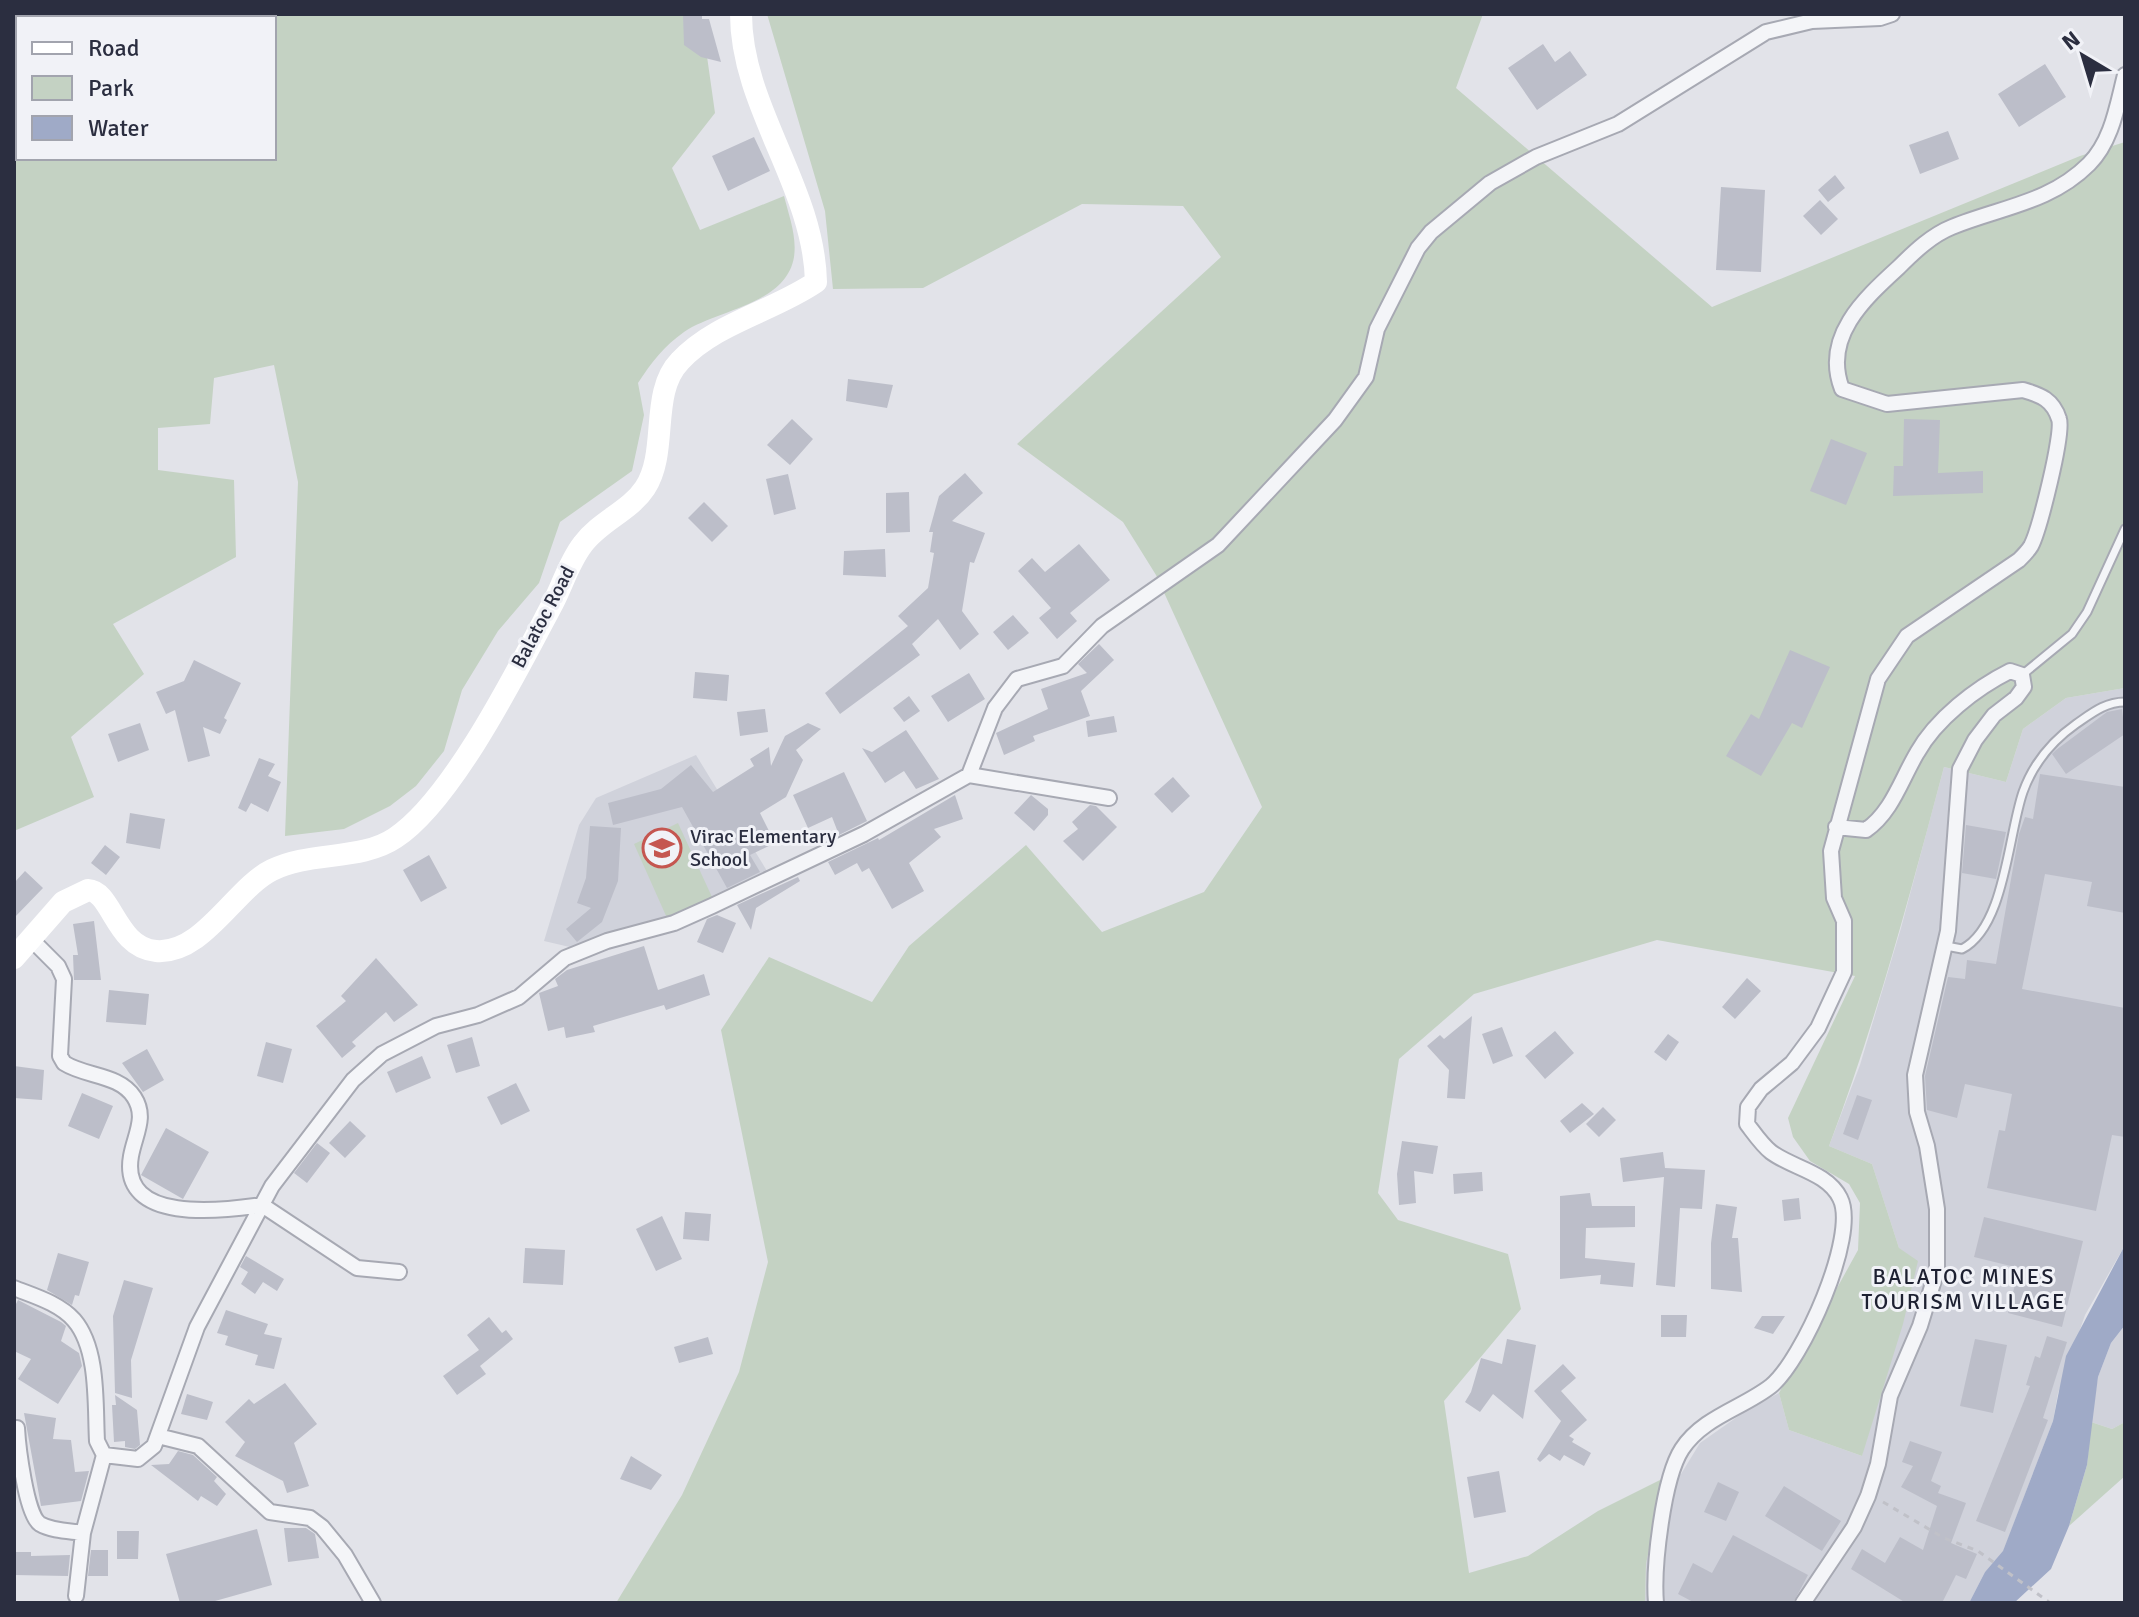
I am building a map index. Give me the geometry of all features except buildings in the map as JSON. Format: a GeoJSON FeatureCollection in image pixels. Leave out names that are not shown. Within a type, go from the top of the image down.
{"type":"FeatureCollection","features":[{"type":"Feature","properties":{"kind":"main road","name":"Balatoc Road"},"geometry":{"type":"LineString","coordinates":[[14,958],[63,902],[94,890],[124,934],[134,943],[154,952],[178,947],[211,926],[273,869],[391,841],[410,828],[433,803],[528,649],[582,545],[596,528],[645,489],[655,464],[669,376],[680,361],[704,342],[796,296],[816,282],[815,250],[797,192],[748,69],[741,14]]}},
{"type":"Feature","properties":{"kind":"street"},"geometry":{"type":"LineString","coordinates":[[969,775],[995,708],[1017,679],[1063,666],[1102,626],[1218,545],[1335,420],[1366,377],[1377,329],[1418,248],[1431,232],[1490,183],[1536,157],[1618,124],[1766,32],[1812,21],[1880,18],[1892,14]]}},
{"type":"Feature","properties":{"kind":"street"},"geometry":{"type":"LineString","coordinates":[[1656,1603],[1653,1575],[1671,1477],[1682,1449],[1722,1414],[1772,1385],[1794,1355],[1818,1309],[1843,1235],[1843,1202],[1834,1187],[1770,1151],[1747,1124],[1748,1107],[1761,1089],[1792,1063],[1818,1028],[1844,972],[1845,934],[1834,898],[1831,851],[1878,679],[1907,636],[2019,560],[2031,547],[2043,509],[2061,424],[2053,405],[2043,396],[2023,390],[1887,404],[1865,399],[1842,389],[1835,371],[1837,349],[1851,317],[1863,300],[1933,237],[1951,227],[2048,196],[2091,162],[2108,137],[2125,75]]}},
{"type":"Feature","properties":{"kind":"street"},"geometry":{"type":"LineString","coordinates":[[1803,1603],[1854,1527],[1868,1496],[1890,1396],[1920,1326],[1937,1270],[1934,1187],[1917,1112],[1915,1075],[1946,946],[1960,769],[1975,740],[1994,715],[2016,698],[2024,687],[2022,675],[2010,671],[1988,682],[1937,727],[1919,749],[1885,814],[1877,823],[1866,830],[1836,827]]}},
{"type":"Feature","properties":{"kind":"street"},"geometry":{"type":"LineString","coordinates":[[104,1455],[138,1459],[154,1446],[197,1327],[272,1186],[353,1080],[382,1054],[436,1026],[478,1015],[519,997],[565,958],[607,941],[674,923],[864,834],[969,775],[1109,798]]}},
{"type":"Feature","properties":{"kind":"street"},"geometry":{"type":"LineString","coordinates":[[32,940],[58,966],[64,979],[60,1056],[64,1063],[116,1081],[128,1089],[140,1107],[142,1117],[130,1157],[131,1179],[139,1191],[166,1205],[200,1211],[262,1205],[357,1268],[399,1272]]}},
{"type":"Feature","properties":{"kind":"street"},"geometry":{"type":"LineString","coordinates":[[14,1288],[57,1306],[74,1320],[87,1344],[97,1441],[104,1455],[83,1533],[76,1596]]}},
{"type":"Feature","properties":{"kind":"street"},"geometry":{"type":"LineString","coordinates":[[17,1428],[19,1453],[37,1523],[83,1533]]}},
{"type":"Feature","properties":{"kind":"street"},"geometry":{"type":"LineString","coordinates":[[158,1436],[198,1446],[270,1512],[310,1518],[322,1527],[334,1539],[373,1603]]}},
{"type":"Feature","properties":{"kind":"lane"},"geometry":{"type":"LineString","coordinates":[[2022,675],[2072,634],[2087,612],[2125,529]]}},
{"type":"Feature","properties":{"kind":"lane"},"geometry":{"type":"LineString","coordinates":[[1946,946],[1962,949],[1984,932],[2024,791],[2037,762],[2058,737],[2102,706],[2125,702]]}},
{"type":"Feature","properties":{"kind":"path"},"geometry":{"type":"LineString","coordinates":[[1868,1496],[1901,1510],[1944,1538],[1978,1551],[2049,1602]]}},
{"type":"Feature","properties":{"kind":"shaded area"},"geometry":{"type":"Polygon","coordinates":[[[2125,688],[2125,1245],[2085,1315],[2058,1393],[2053,1421],[2003,1552],[1985,1572],[1969,1603],[1645,1603],[1646,1564],[1664,1478],[1681,1474],[1700,1443],[1747,1410],[1779,1393],[1789,1430],[1862,1456],[1899,1248],[1872,1164],[1829,1146],[1860,1065],[1944,767],[2006,782],[2023,729],[2066,698],[2125,688]]]}},
{"type":"Feature","properties":{"kind":"shaded area","name":"Virac Elementary School"},"geometry":{"type":"Polygon","coordinates":[[[696,755],[767,871],[664,923],[574,948],[544,941],[579,825],[596,798],[696,755]]]}},
{"type":"Feature","properties":{"kind":"shaded area"},"geometry":{"type":"Polygon","coordinates":[[[2125,1325],[2125,1422],[2112,1429],[2091,1422],[2098,1377],[2111,1343],[2125,1325]]]}},
{"type":"Feature","properties":{"kind":"green space"},"geometry":{"type":"Polygon","coordinates":[[[14,14],[701,14],[715,113],[672,168],[700,230],[784,196],[792,226],[794,257],[788,273],[778,286],[748,304],[684,332],[664,349],[638,383],[644,415],[632,471],[560,522],[539,583],[498,631],[462,690],[444,751],[416,786],[390,806],[344,829],[285,836],[298,482],[274,365],[214,378],[210,424],[158,428],[158,470],[234,480],[236,557],[113,624],[144,674],[71,737],[94,797],[14,831],[14,14]]]}},
{"type":"Feature","properties":{"kind":"green space"},"geometry":{"type":"Polygon","coordinates":[[[767,14],[1483,14],[1456,88],[1712,307],[2080,156],[2125,142],[2125,688],[2066,698],[2023,729],[2006,782],[1944,767],[1877,1005],[1829,1146],[1872,1164],[1899,1248],[1918,1261],[1903,1324],[1862,1456],[1789,1430],[1779,1393],[1858,1250],[1860,1203],[1849,1184],[1810,1161],[1793,1137],[1788,1118],[1855,976],[1657,940],[1474,994],[1399,1059],[1378,1193],[1398,1220],[1508,1254],[1521,1309],[1444,1401],[1469,1573],[1528,1556],[1598,1511],[1664,1478],[1646,1564],[1645,1603],[616,1603],[682,1495],[739,1372],[768,1262],[721,1030],[769,957],[872,1002],[909,946],[1026,845],[1102,932],[1204,892],[1262,807],[1156,575],[1123,522],[1017,444],[1221,257],[1183,206],[1082,204],[923,288],[833,289],[825,211],[767,14]]]}},
{"type":"Feature","properties":{"kind":"green space"},"geometry":{"type":"Polygon","coordinates":[[[678,823],[712,897],[667,918],[634,844],[678,823]]]}},
{"type":"Feature","properties":{"kind":"green space"},"geometry":{"type":"Polygon","coordinates":[[[2091,1422],[2112,1429],[2125,1422],[2125,1476],[2069,1526],[2087,1465],[2091,1422]]]}},
{"type":"Feature","properties":{"kind":"water"},"geometry":{"type":"Polygon","coordinates":[[[2125,1245],[2125,1325],[2111,1343],[2098,1377],[2087,1465],[2069,1526],[2051,1569],[2014,1603],[1969,1603],[1985,1572],[2003,1551],[2053,1421],[2066,1356],[2125,1245]]]}},
{"type":"Feature","properties":{"kind":"place","name":"Virac Elementary School"},"geometry":{"type":"Point","coordinates":[662,848]}},
{"type":"Feature","properties":{"kind":"district","name":"BALATOC MINES TOURISM VILLAGE"},"geometry":{"type":"Point","coordinates":[1964,1288]}}]}
